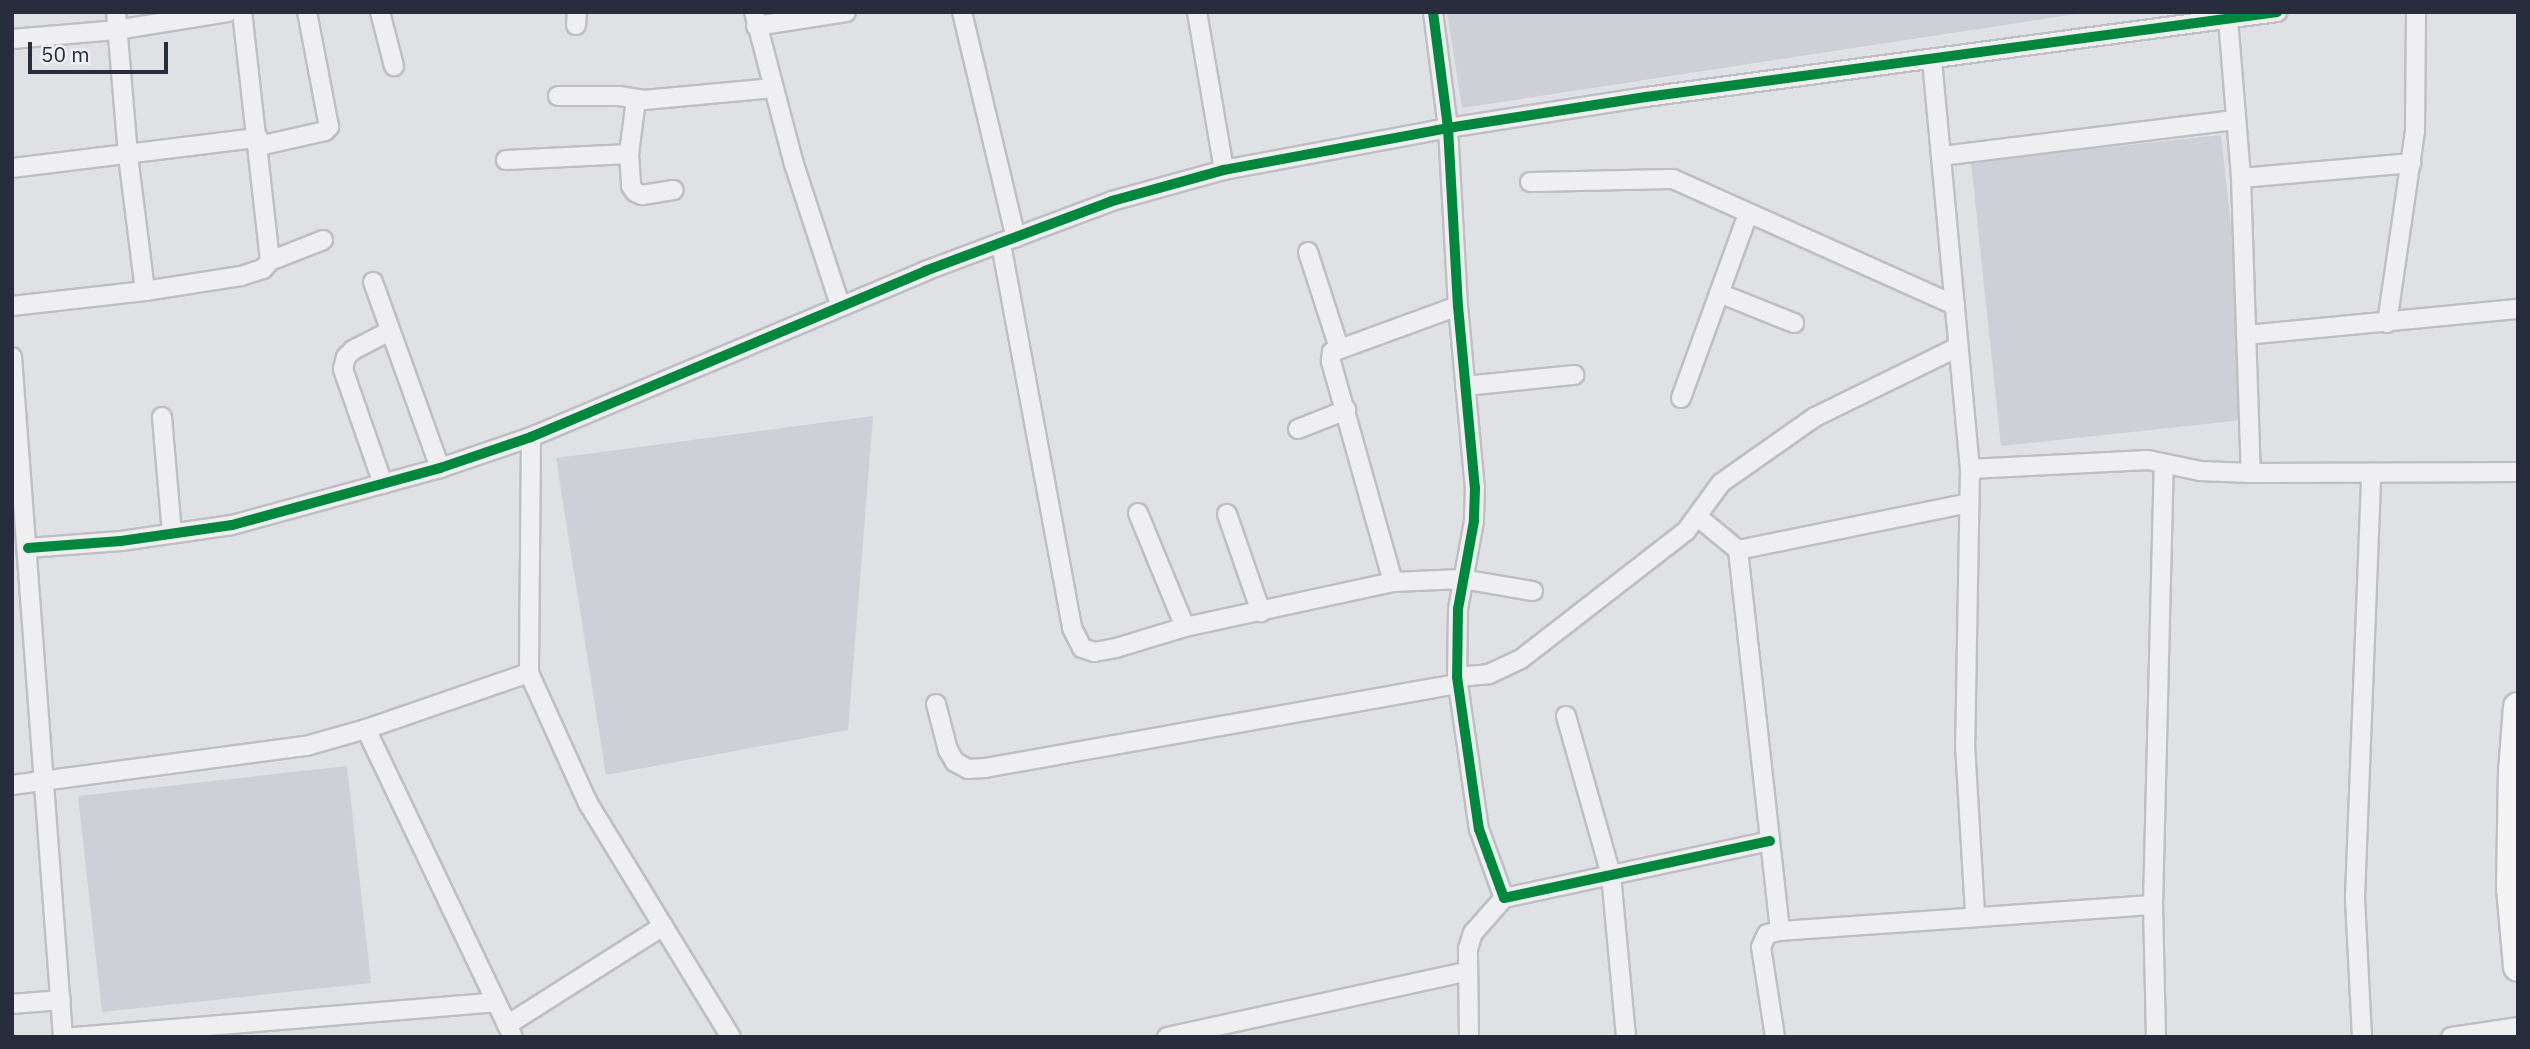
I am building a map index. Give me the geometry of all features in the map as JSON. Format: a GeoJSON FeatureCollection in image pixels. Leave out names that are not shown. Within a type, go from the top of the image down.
{"type":"FeatureCollection","features":[{"type":"Feature","properties":{"kind":"highway"},"geometry":{"type":"LineString","coordinates":[[2518,707],[2513,772],[2511,888],[2518,967]]}},
{"type":"Feature","properties":{"kind":"street"},"geometry":{"type":"LineString","coordinates":[[12,39],[116,21],[228,12]]}},
{"type":"Feature","properties":{"kind":"street"},"geometry":{"type":"LineString","coordinates":[[242,12],[270,261]]}},
{"type":"Feature","properties":{"kind":"street"},"geometry":{"type":"LineString","coordinates":[[12,168],[258,142],[325,131],[330,127],[307,12]]}},
{"type":"Feature","properties":{"kind":"street"},"geometry":{"type":"LineString","coordinates":[[380,12],[394,66]]}},
{"type":"Feature","properties":{"kind":"street"},"geometry":{"type":"LineString","coordinates":[[840,305],[773,89],[755,19],[846,12]]}},
{"type":"Feature","properties":{"kind":"street"},"geometry":{"type":"LineString","coordinates":[[962,12],[1009,241],[1072,628],[1082,648],[1094,652],[1185,627],[1393,582],[1462,579],[1533,591]]}},
{"type":"Feature","properties":{"kind":"street"},"geometry":{"type":"LineString","coordinates":[[1197,12],[1224,170]]}},
{"type":"Feature","properties":{"kind":"street"},"geometry":{"type":"LineString","coordinates":[[1433,12],[1448,128],[1458,306],[1475,488],[1474,521],[1462,579],[1457,681],[1479,829],[1504,898]]}},
{"type":"Feature","properties":{"kind":"street"},"geometry":{"type":"LineString","coordinates":[[29,548],[172,534],[232,525],[440,468],[531,436],[840,305],[1112,201],[1224,170],[1448,128],[2276,12]]}},
{"type":"Feature","properties":{"kind":"street"},"geometry":{"type":"LineString","coordinates":[[2387,323],[2415,131],[2416,12]]}},
{"type":"Feature","properties":{"kind":"street"},"geometry":{"type":"LineString","coordinates":[[2228,19],[2241,178],[2251,473]]}},
{"type":"Feature","properties":{"kind":"street"},"geometry":{"type":"LineString","coordinates":[[116,21],[128,156],[145,291]]}},
{"type":"Feature","properties":{"kind":"street"},"geometry":{"type":"LineString","coordinates":[[1931,60],[1970,469],[1965,745],[1975,915]]}},
{"type":"Feature","properties":{"kind":"street"},"geometry":{"type":"LineString","coordinates":[[558,96],[619,96],[636,99],[773,89]]}},
{"type":"Feature","properties":{"kind":"street"},"geometry":{"type":"LineString","coordinates":[[636,99],[629,154],[631,186],[635,192],[642,195],[674,190]]}},
{"type":"Feature","properties":{"kind":"street"},"geometry":{"type":"LineString","coordinates":[[1941,156],[2236,120]]}},
{"type":"Feature","properties":{"kind":"street"},"geometry":{"type":"LineString","coordinates":[[506,160],[629,154]]}},
{"type":"Feature","properties":{"kind":"street"},"geometry":{"type":"LineString","coordinates":[[2241,178],[2411,163]]}},
{"type":"Feature","properties":{"kind":"street"},"geometry":{"type":"LineString","coordinates":[[1530,182],[1672,179],[1955,305]]}},
{"type":"Feature","properties":{"kind":"street"},"geometry":{"type":"LineString","coordinates":[[1681,398],[1748,214]]}},
{"type":"Feature","properties":{"kind":"street"},"geometry":{"type":"LineString","coordinates":[[12,306],[145,291],[241,276],[263,269],[270,261],[323,240]]}},
{"type":"Feature","properties":{"kind":"street"},"geometry":{"type":"LineString","coordinates":[[1308,252],[1339,348]]}},
{"type":"Feature","properties":{"kind":"street"},"geometry":{"type":"LineString","coordinates":[[373,282],[440,468]]}},
{"type":"Feature","properties":{"kind":"street"},"geometry":{"type":"LineString","coordinates":[[1719,293],[1794,323]]}},
{"type":"Feature","properties":{"kind":"street"},"geometry":{"type":"LineString","coordinates":[[1393,582],[1331,361],[1332,352],[1458,306]]}},
{"type":"Feature","properties":{"kind":"street"},"geometry":{"type":"LineString","coordinates":[[2246,335],[2518,309]]}},
{"type":"Feature","properties":{"kind":"street"},"geometry":{"type":"LineString","coordinates":[[383,484],[343,369],[346,357],[353,350],[390,331]]}},
{"type":"Feature","properties":{"kind":"street"},"geometry":{"type":"LineString","coordinates":[[936,704],[948,750],[955,762],[968,769],[1489,674],[1521,659],[1686,531],[1721,483],[1815,417],[1958,347]]}},
{"type":"Feature","properties":{"kind":"street"},"geometry":{"type":"LineString","coordinates":[[12,357],[18,505],[29,548],[63,1037]]}},
{"type":"Feature","properties":{"kind":"street"},"geometry":{"type":"LineString","coordinates":[[1465,386],[1574,375]]}},
{"type":"Feature","properties":{"kind":"street"},"geometry":{"type":"LineString","coordinates":[[1298,429],[1346,410]]}},
{"type":"Feature","properties":{"kind":"street"},"geometry":{"type":"LineString","coordinates":[[162,417],[172,534]]}},
{"type":"Feature","properties":{"kind":"street"},"geometry":{"type":"LineString","coordinates":[[531,436],[529,673],[588,803],[731,1037]]}},
{"type":"Feature","properties":{"kind":"street"},"geometry":{"type":"LineString","coordinates":[[1970,469],[2148,460],[2200,471],[2251,473],[2518,472]]}},
{"type":"Feature","properties":{"kind":"street"},"geometry":{"type":"LineString","coordinates":[[2156,1037],[2152,905],[2164,464]]}},
{"type":"Feature","properties":{"kind":"street"},"geometry":{"type":"LineString","coordinates":[[2362,1037],[2355,897],[2371,473]]}},
{"type":"Feature","properties":{"kind":"street"},"geometry":{"type":"LineString","coordinates":[[1738,550],[1969,503]]}},
{"type":"Feature","properties":{"kind":"street"},"geometry":{"type":"LineString","coordinates":[[1138,513],[1185,627]]}},
{"type":"Feature","properties":{"kind":"street"},"geometry":{"type":"LineString","coordinates":[[1227,514],[1261,612]]}},
{"type":"Feature","properties":{"kind":"street"},"geometry":{"type":"LineString","coordinates":[[1698,517],[1738,550],[1780,931]]}},
{"type":"Feature","properties":{"kind":"street"},"geometry":{"type":"LineString","coordinates":[[12,785],[306,746],[366,729],[529,673]]}},
{"type":"Feature","properties":{"kind":"street"},"geometry":{"type":"LineString","coordinates":[[1566,716],[1611,875],[1626,1037]]}},
{"type":"Feature","properties":{"kind":"street"},"geometry":{"type":"LineString","coordinates":[[366,729],[510,1031],[663,926]]}},
{"type":"Feature","properties":{"kind":"street"},"geometry":{"type":"LineString","coordinates":[[1469,1037],[1466,972],[1468,949],[1473,933],[1504,898],[1770,841]]}},
{"type":"Feature","properties":{"kind":"street"},"geometry":{"type":"LineString","coordinates":[[1774,1037],[1761,947],[1767,934],[1975,915],[2152,905]]}},
{"type":"Feature","properties":{"kind":"street"},"geometry":{"type":"LineString","coordinates":[[1167,1037],[1466,972]]}},
{"type":"Feature","properties":{"kind":"street"},"geometry":{"type":"LineString","coordinates":[[12,1004],[61,1000]]}},
{"type":"Feature","properties":{"kind":"street"},"geometry":{"type":"LineString","coordinates":[[74,1037],[496,1002]]}},
{"type":"Feature","properties":{"kind":"street"},"geometry":{"type":"LineString","coordinates":[[2451,1037],[2518,1027]]}},
{"type":"Feature","properties":{"kind":"shaded area"},"geometry":{"type":"Polygon","coordinates":[[[1447,12],[2089,12],[1462,108],[1447,12]]]}},
{"type":"Feature","properties":{"kind":"shaded area"},"geometry":{"type":"Polygon","coordinates":[[[2221,135],[2252,419],[2001,446],[1971,162],[2221,135]]]}},
{"type":"Feature","properties":{"kind":"shaded area"},"geometry":{"type":"Polygon","coordinates":[[[873,416],[848,730],[606,775],[556,458],[873,416]]]}},
{"type":"Feature","properties":{"kind":"shaded area"},"geometry":{"type":"Polygon","coordinates":[[[347,766],[371,983],[102,1012],[78,796],[347,766]]]}},
{"type":"Feature","properties":{"kind":"cycle path"},"geometry":{"type":"LineString","coordinates":[[1433,12],[1448,128],[1458,306],[1475,488],[1474,521],[1458,609],[1457,677],[1479,829],[1504,898],[1770,841]]}},
{"type":"Feature","properties":{"kind":"cycle path"},"geometry":{"type":"LineString","coordinates":[[28,548],[121,541],[232,525],[440,468],[531,437],[925,271],[1112,201],[1224,170],[1448,128],[1646,97],[2277,12]]}}]}
